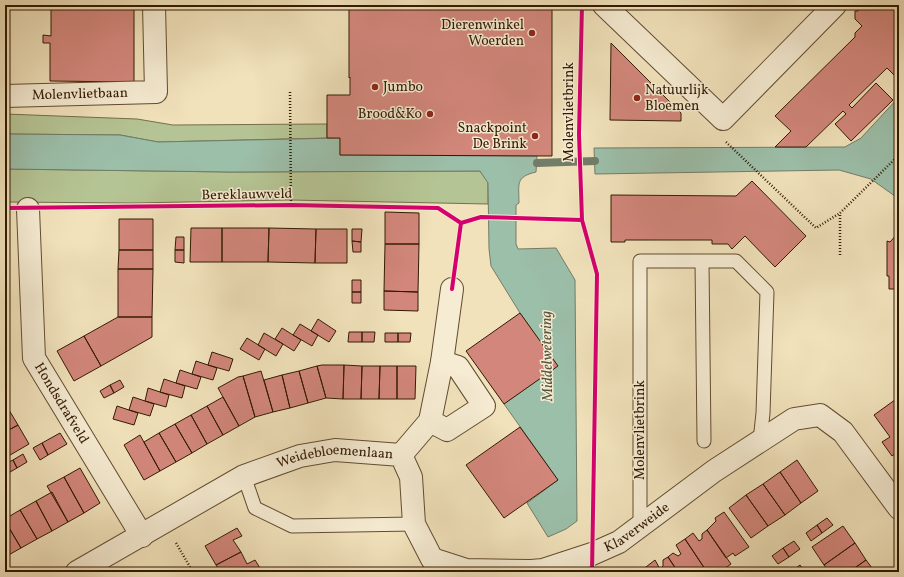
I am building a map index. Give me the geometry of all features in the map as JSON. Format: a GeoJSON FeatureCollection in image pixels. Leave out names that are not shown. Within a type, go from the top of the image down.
{"type":"FeatureCollection","features":[{"type":"Feature","properties":{"kind":"street","name":"Molenvlietbaan"},"geometry":{"type":"LineString","coordinates":[[5,96],[156,92],[154,5]]}},
{"type":"Feature","properties":{"kind":"street"},"geometry":{"type":"LineString","coordinates":[[604,5],[724,119],[835,5]]}},
{"type":"Feature","properties":{"kind":"street","name":"Hondsdrafveld"},"geometry":{"type":"LineString","coordinates":[[28,209],[34,358],[142,536]]}},
{"type":"Feature","properties":{"kind":"street"},"geometry":{"type":"LineString","coordinates":[[401,455],[430,421],[442,362],[452,288]]}},
{"type":"Feature","properties":{"kind":"street"},"geometry":{"type":"LineString","coordinates":[[430,421],[447,430],[484,406],[458,367],[442,362]]}},
{"type":"Feature","properties":{"kind":"street","name":"Klaverweide"},"geometry":{"type":"LineString","coordinates":[[432,566],[466,570],[543,570],[598,551],[619,542],[714,471],[794,419],[820,415],[843,432],[899,508]]}},
{"type":"Feature","properties":{"kind":"street","name":"Weidebloemenlaan"},"geometry":{"type":"LineString","coordinates":[[77,572],[244,476],[300,456],[335,450],[401,455],[411,477],[414,524]]}},
{"type":"Feature","properties":{"kind":"street"},"geometry":{"type":"LineString","coordinates":[[414,524],[432,566]]}},
{"type":"Feature","properties":{"kind":"lane","name":"Molenvlietbrink"},"geometry":{"type":"LineString","coordinates":[[640,527],[640,261],[736,261],[767,292],[763,413],[760,441]]}},
{"type":"Feature","properties":{"kind":"lane"},"geometry":{"type":"LineString","coordinates":[[702,261],[704,442]]}},
{"type":"Feature","properties":{"kind":"lane"},"geometry":{"type":"LineString","coordinates":[[244,476],[255,508],[292,526],[414,524]]}},
{"type":"Feature","properties":{"kind":"path"},"geometry":{"type":"LineString","coordinates":[[290,92],[291,205]]}},
{"type":"Feature","properties":{"kind":"path"},"geometry":{"type":"LineString","coordinates":[[730,146],[816,228],[840,213],[899,155]]}},
{"type":"Feature","properties":{"kind":"path"},"geometry":{"type":"LineString","coordinates":[[840,213],[840,256]]}},
{"type":"Feature","properties":{"kind":"path"},"geometry":{"type":"LineString","coordinates":[[164,523],[193,572]]}},
{"type":"Feature","properties":{"kind":"shaded area"},"geometry":{"type":"Polygon","coordinates":[[[899,97],[899,199],[871,179],[839,170],[595,174],[594,148],[845,147],[861,138],[899,97]]]}},
{"type":"Feature","properties":{"kind":"shaded area"},"geometry":{"type":"Polygon","coordinates":[[[5,114],[137,119],[173,125],[327,124],[327,138],[158,142],[120,135],[5,134],[5,114]]]}},
{"type":"Feature","properties":{"kind":"shaded area"},"geometry":{"type":"Polygon","coordinates":[[[5,134],[120,135],[158,142],[340,138],[340,155],[537,156],[536,172],[524,176],[521,179],[519,186],[519,203],[516,205],[516,244],[518,249],[556,248],[575,280],[577,521],[566,529],[548,537],[527,503],[558,480],[504,404],[557,366],[520,313],[491,266],[489,249],[488,183],[480,171],[231,172],[5,169],[5,134]]]}},
{"type":"Feature","properties":{"kind":"shaded area"},"geometry":{"type":"Polygon","coordinates":[[[5,169],[231,172],[480,171],[488,182],[488,204],[290,200],[133,203],[5,202],[5,169]]]}},
{"type":"Feature","properties":{"kind":"building"},"geometry":{"type":"Polygon","coordinates":[[[51,5],[134,5],[134,82],[50,81],[50,43],[43,43],[43,35],[51,36],[51,5]]]}},
{"type":"Feature","properties":{"kind":"building"},"geometry":{"type":"Polygon","coordinates":[[[349,5],[552,5],[552,156],[340,155],[340,138],[327,138],[327,95],[350,95],[349,5]]]}},
{"type":"Feature","properties":{"kind":"building"},"geometry":{"type":"Polygon","coordinates":[[[858,5],[899,5],[899,76],[895,76],[887,68],[849,105],[852,108],[876,83],[893,100],[851,141],[835,124],[846,114],[843,111],[806,147],[775,147],[791,131],[775,116],[855,37],[855,33],[862,26],[855,19],[855,11],[858,11],[858,5]]]}},
{"type":"Feature","properties":{"kind":"building"},"geometry":{"type":"Polygon","coordinates":[[[611,43],[681,113],[681,121],[610,120],[611,43]]]}},
{"type":"Feature","properties":{"kind":"building"},"geometry":{"type":"Polygon","coordinates":[[[752,181],[806,236],[775,267],[745,236],[732,249],[728,244],[712,244],[712,240],[625,240],[625,242],[611,242],[611,195],[736,196],[752,181]]]}},
{"type":"Feature","properties":{"kind":"building"},"geometry":{"type":"Polygon","coordinates":[[[385,212],[419,213],[419,244],[385,244],[385,212]]]}},
{"type":"Feature","properties":{"kind":"building"},"geometry":{"type":"Polygon","coordinates":[[[119,219],[153,219],[153,250],[119,250],[119,219]]]}},
{"type":"Feature","properties":{"kind":"building"},"geometry":{"type":"Polygon","coordinates":[[[191,228],[222,228],[222,262],[190,262],[191,228]]]}},
{"type":"Feature","properties":{"kind":"building"},"geometry":{"type":"Polygon","coordinates":[[[222,228],[269,228],[268,262],[222,262],[222,228]]]}},
{"type":"Feature","properties":{"kind":"building"},"geometry":{"type":"Polygon","coordinates":[[[269,228],[316,229],[315,263],[268,262],[269,228]]]}},
{"type":"Feature","properties":{"kind":"building"},"geometry":{"type":"Polygon","coordinates":[[[316,229],[347,229],[347,263],[315,263],[316,229]]]}},
{"type":"Feature","properties":{"kind":"building"},"geometry":{"type":"Polygon","coordinates":[[[352,229],[362,229],[361,242],[352,241],[352,229]]]}},
{"type":"Feature","properties":{"kind":"building"},"geometry":{"type":"Polygon","coordinates":[[[899,232],[899,289],[889,289],[889,276],[887,276],[887,241],[890,242],[899,232]]]}},
{"type":"Feature","properties":{"kind":"building"},"geometry":{"type":"Polygon","coordinates":[[[176,237],[184,237],[184,250],[175,250],[176,237]]]}},
{"type":"Feature","properties":{"kind":"building"},"geometry":{"type":"Polygon","coordinates":[[[352,241],[361,242],[361,252],[353,252],[352,241]]]}},
{"type":"Feature","properties":{"kind":"building"},"geometry":{"type":"Polygon","coordinates":[[[385,244],[419,244],[418,292],[384,291],[385,244]]]}},
{"type":"Feature","properties":{"kind":"building"},"geometry":{"type":"Polygon","coordinates":[[[119,250],[153,250],[153,269],[118,269],[119,250]]]}},
{"type":"Feature","properties":{"kind":"building"},"geometry":{"type":"Polygon","coordinates":[[[175,250],[184,250],[184,263],[175,262],[175,250]]]}},
{"type":"Feature","properties":{"kind":"building"},"geometry":{"type":"Polygon","coordinates":[[[118,269],[153,269],[152,317],[118,317],[118,269]]]}},
{"type":"Feature","properties":{"kind":"building"},"geometry":{"type":"Polygon","coordinates":[[[352,280],[361,280],[361,292],[352,292],[352,280]]]}},
{"type":"Feature","properties":{"kind":"building"},"geometry":{"type":"Polygon","coordinates":[[[384,291],[418,292],[418,311],[384,310],[384,291]]]}},
{"type":"Feature","properties":{"kind":"building"},"geometry":{"type":"Polygon","coordinates":[[[352,292],[361,292],[361,303],[352,303],[352,292]]]}},
{"type":"Feature","properties":{"kind":"building"},"geometry":{"type":"Polygon","coordinates":[[[520,313],[558,366],[504,404],[466,351],[520,313]]]}},
{"type":"Feature","properties":{"kind":"building"},"geometry":{"type":"Polygon","coordinates":[[[118,317],[152,317],[152,337],[101,366],[84,336],[118,317]]]}},
{"type":"Feature","properties":{"kind":"building"},"geometry":{"type":"Polygon","coordinates":[[[318,319],[336,331],[329,342],[311,331],[318,319]]]}},
{"type":"Feature","properties":{"kind":"building"},"geometry":{"type":"Polygon","coordinates":[[[300,324],[318,335],[312,346],[293,335],[300,324]]]}},
{"type":"Feature","properties":{"kind":"building"},"geometry":{"type":"Polygon","coordinates":[[[282,328],[301,340],[294,351],[275,339],[282,328]]]}},
{"type":"Feature","properties":{"kind":"building"},"geometry":{"type":"Polygon","coordinates":[[[349,332],[362,332],[362,342],[348,342],[349,332]]]}},
{"type":"Feature","properties":{"kind":"building"},"geometry":{"type":"Polygon","coordinates":[[[362,332],[375,332],[374,342],[362,342],[362,332]]]}},
{"type":"Feature","properties":{"kind":"building"},"geometry":{"type":"Polygon","coordinates":[[[264,333],[283,344],[276,356],[258,345],[264,333]]]}},
{"type":"Feature","properties":{"kind":"building"},"geometry":{"type":"Polygon","coordinates":[[[385,333],[398,333],[398,342],[385,342],[385,333]]]}},
{"type":"Feature","properties":{"kind":"building"},"geometry":{"type":"Polygon","coordinates":[[[398,333],[411,333],[410,342],[398,342],[398,333]]]}},
{"type":"Feature","properties":{"kind":"building"},"geometry":{"type":"Polygon","coordinates":[[[84,336],[101,366],[74,381],[57,351],[84,336]]]}},
{"type":"Feature","properties":{"kind":"building"},"geometry":{"type":"Polygon","coordinates":[[[247,338],[265,349],[259,360],[240,349],[247,338]]]}},
{"type":"Feature","properties":{"kind":"building"},"geometry":{"type":"Polygon","coordinates":[[[212,352],[233,359],[229,371],[208,365],[212,352]]]}},
{"type":"Feature","properties":{"kind":"building"},"geometry":{"type":"Polygon","coordinates":[[[196,361],[217,368],[213,380],[192,374],[196,361]]]}},
{"type":"Feature","properties":{"kind":"building"},"geometry":{"type":"Polygon","coordinates":[[[344,365],[343,399],[326,398],[317,366],[344,365]]]}},
{"type":"Feature","properties":{"kind":"building"},"geometry":{"type":"Polygon","coordinates":[[[344,365],[362,366],[361,399],[343,399],[344,365]]]}},
{"type":"Feature","properties":{"kind":"building"},"geometry":{"type":"Polygon","coordinates":[[[317,366],[326,398],[308,403],[299,371],[317,366]]]}},
{"type":"Feature","properties":{"kind":"building"},"geometry":{"type":"Polygon","coordinates":[[[362,366],[380,366],[379,399],[361,399],[362,366]]]}},
{"type":"Feature","properties":{"kind":"building"},"geometry":{"type":"Polygon","coordinates":[[[380,366],[397,366],[397,399],[379,399],[380,366]]]}},
{"type":"Feature","properties":{"kind":"building"},"geometry":{"type":"Polygon","coordinates":[[[397,366],[416,366],[415,399],[397,399],[397,366]]]}},
{"type":"Feature","properties":{"kind":"building"},"geometry":{"type":"Polygon","coordinates":[[[180,370],[201,377],[197,389],[176,383],[180,370]]]}},
{"type":"Feature","properties":{"kind":"building"},"geometry":{"type":"Polygon","coordinates":[[[261,371],[273,412],[255,417],[243,376],[261,371]]]}},
{"type":"Feature","properties":{"kind":"building"},"geometry":{"type":"Polygon","coordinates":[[[299,371],[308,403],[290,408],[282,375],[299,371]]]}},
{"type":"Feature","properties":{"kind":"building"},"geometry":{"type":"Polygon","coordinates":[[[282,375],[290,408],[273,412],[264,380],[282,375]]]}},
{"type":"Feature","properties":{"kind":"building"},"geometry":{"type":"Polygon","coordinates":[[[243,376],[255,417],[239,426],[218,388],[238,377],[243,376]]]}},
{"type":"Feature","properties":{"kind":"building"},"geometry":{"type":"Polygon","coordinates":[[[164,379],[185,386],[182,398],[160,392],[164,379]]]}},
{"type":"Feature","properties":{"kind":"building"},"geometry":{"type":"Polygon","coordinates":[[[120,380],[124,387],[114,393],[110,385],[120,380]]]}},
{"type":"Feature","properties":{"kind":"building"},"geometry":{"type":"Polygon","coordinates":[[[110,385],[114,393],[104,398],[100,391],[110,385]]]}},
{"type":"Feature","properties":{"kind":"building"},"geometry":{"type":"Polygon","coordinates":[[[148,388],[169,395],[166,407],[145,401],[148,388]]]}},
{"type":"Feature","properties":{"kind":"building"},"geometry":{"type":"Polygon","coordinates":[[[133,397],[154,404],[150,416],[129,410],[133,397]]]}},
{"type":"Feature","properties":{"kind":"building"},"geometry":{"type":"Polygon","coordinates":[[[223,397],[239,426],[223,435],[207,406],[223,397]]]}},
{"type":"Feature","properties":{"kind":"building"},"geometry":{"type":"Polygon","coordinates":[[[899,397],[899,451],[892,456],[882,442],[890,437],[874,415],[899,397]]]}},
{"type":"Feature","properties":{"kind":"building"},"geometry":{"type":"Polygon","coordinates":[[[6,405],[18,425],[5,432],[5,406],[6,405]]]}},
{"type":"Feature","properties":{"kind":"building"},"geometry":{"type":"Polygon","coordinates":[[[117,406],[138,413],[134,425],[113,419],[117,406]]]}},
{"type":"Feature","properties":{"kind":"building"},"geometry":{"type":"Polygon","coordinates":[[[207,406],[223,435],[207,444],[191,415],[207,406]]]}},
{"type":"Feature","properties":{"kind":"building"},"geometry":{"type":"Polygon","coordinates":[[[191,415],[207,444],[192,453],[175,424],[191,415]]]}},
{"type":"Feature","properties":{"kind":"building"},"geometry":{"type":"Polygon","coordinates":[[[175,424],[192,453],[176,462],[159,433],[175,424]]]}},
{"type":"Feature","properties":{"kind":"building"},"geometry":{"type":"Polygon","coordinates":[[[18,425],[29,444],[5,458],[5,432],[18,425]]]}},
{"type":"Feature","properties":{"kind":"building"},"geometry":{"type":"Polygon","coordinates":[[[520,427],[558,480],[504,518],[466,465],[520,427]]]}},
{"type":"Feature","properties":{"kind":"building"},"geometry":{"type":"Polygon","coordinates":[[[60,433],[67,444],[48,455],[42,443],[60,433]]]}},
{"type":"Feature","properties":{"kind":"building"},"geometry":{"type":"Polygon","coordinates":[[[159,433],[176,462],[160,471],[144,442],[159,433]]]}},
{"type":"Feature","properties":{"kind":"building"},"geometry":{"type":"Polygon","coordinates":[[[140,435],[160,471],[144,480],[124,445],[140,435]]]}},
{"type":"Feature","properties":{"kind":"building"},"geometry":{"type":"Polygon","coordinates":[[[42,443],[48,455],[40,460],[33,448],[42,443]]]}},
{"type":"Feature","properties":{"kind":"building"},"geometry":{"type":"Polygon","coordinates":[[[23,454],[27,462],[17,468],[13,460],[23,454]]]}},
{"type":"Feature","properties":{"kind":"building"},"geometry":{"type":"Polygon","coordinates":[[[13,460],[17,468],[5,475],[5,464],[13,460]]]}},
{"type":"Feature","properties":{"kind":"building"},"geometry":{"type":"Polygon","coordinates":[[[797,460],[818,491],[801,503],[780,472],[797,460]]]}},
{"type":"Feature","properties":{"kind":"building"},"geometry":{"type":"Polygon","coordinates":[[[80,468],[100,503],[84,513],[64,477],[80,468]]]}},
{"type":"Feature","properties":{"kind":"building"},"geometry":{"type":"Polygon","coordinates":[[[780,472],[801,503],[785,515],[763,484],[780,472]]]}},
{"type":"Feature","properties":{"kind":"building"},"geometry":{"type":"Polygon","coordinates":[[[64,477],[84,513],[68,522],[47,486],[64,477]]]}},
{"type":"Feature","properties":{"kind":"building"},"geometry":{"type":"Polygon","coordinates":[[[763,484],[785,515],[768,526],[746,495],[763,484]]]}},
{"type":"Feature","properties":{"kind":"building"},"geometry":{"type":"Polygon","coordinates":[[[52,492],[68,522],[52,531],[36,501],[52,492]]]}},
{"type":"Feature","properties":{"kind":"building"},"geometry":{"type":"Polygon","coordinates":[[[746,495],[768,526],[751,538],[729,508],[746,495]]]}},
{"type":"Feature","properties":{"kind":"building"},"geometry":{"type":"Polygon","coordinates":[[[36,501],[52,531],[37,539],[20,510],[36,501]]]}},
{"type":"Feature","properties":{"kind":"building"},"geometry":{"type":"Polygon","coordinates":[[[20,510],[37,539],[21,548],[5,521],[5,519],[20,510]]]}},
{"type":"Feature","properties":{"kind":"building"},"geometry":{"type":"Polygon","coordinates":[[[724,512],[749,547],[735,556],[733,553],[726,558],[707,530],[716,521],[715,518],[724,512]]]}},
{"type":"Feature","properties":{"kind":"building"},"geometry":{"type":"Polygon","coordinates":[[[827,518],[833,525],[822,533],[817,525],[827,518]]]}},
{"type":"Feature","properties":{"kind":"building"},"geometry":{"type":"Polygon","coordinates":[[[5,521],[21,548],[5,557],[5,521]]]}},
{"type":"Feature","properties":{"kind":"building"},"geometry":{"type":"Polygon","coordinates":[[[817,525],[822,533],[811,541],[806,533],[817,525]]]}},
{"type":"Feature","properties":{"kind":"building"},"geometry":{"type":"Polygon","coordinates":[[[843,526],[855,543],[824,565],[812,547],[843,526]]]}},
{"type":"Feature","properties":{"kind":"building"},"geometry":{"type":"Polygon","coordinates":[[[237,528],[242,536],[233,540],[241,552],[216,565],[205,546],[237,528]]]}},
{"type":"Feature","properties":{"kind":"building"},"geometry":{"type":"Polygon","coordinates":[[[707,530],[731,564],[720,572],[707,572],[685,539],[693,533],[699,541],[702,539],[702,534],[707,530]]]}},
{"type":"Feature","properties":{"kind":"building"},"geometry":{"type":"Polygon","coordinates":[[[685,539],[707,572],[678,572],[668,557],[673,553],[678,556],[681,554],[676,545],[685,539]]]}},
{"type":"Feature","properties":{"kind":"building"},"geometry":{"type":"Polygon","coordinates":[[[794,541],[800,549],[789,557],[783,548],[794,541]]]}},
{"type":"Feature","properties":{"kind":"building"},"geometry":{"type":"Polygon","coordinates":[[[855,543],[866,560],[849,572],[829,572],[824,565],[855,543]]]}},
{"type":"Feature","properties":{"kind":"building"},"geometry":{"type":"Polygon","coordinates":[[[783,548],[789,557],[778,564],[772,556],[783,548]]]}},
{"type":"Feature","properties":{"kind":"building"},"geometry":{"type":"Polygon","coordinates":[[[241,552],[247,564],[255,560],[260,568],[252,572],[220,572],[216,565],[241,552]]]}},
{"type":"Feature","properties":{"kind":"building"},"geometry":{"type":"Polygon","coordinates":[[[668,557],[678,572],[649,572],[646,567],[655,560],[660,569],[663,566],[663,560],[668,557]]]}},
{"type":"Feature","properties":{"kind":"building"},"geometry":{"type":"Polygon","coordinates":[[[866,560],[875,572],[849,572],[866,560]]]}},
{"type":"Feature","properties":{"kind":"building"},"geometry":{"type":"Polygon","coordinates":[[[800,565],[805,572],[792,572],[792,571],[800,565]]]}},
{"type":"Feature","properties":{"kind":"building"},"geometry":{"type":"Polygon","coordinates":[[[646,567],[649,572],[638,572],[646,567]]]}},
{"type":"Feature","properties":{"kind":"waterway"},"geometry":{"type":"LineString","coordinates":[[537,163],[595,161]]}},
{"type":"Feature","properties":{"kind":"cycle path"},"geometry":{"type":"LineString","coordinates":[[582,5],[579,134],[582,220],[597,274],[592,572]]}},
{"type":"Feature","properties":{"kind":"cycle path","name":"Bereklauwveld"},"geometry":{"type":"LineString","coordinates":[[5,208],[291,205],[438,208],[461,223]]}},
{"type":"Feature","properties":{"kind":"cycle path"},"geometry":{"type":"LineString","coordinates":[[452,289],[461,223],[481,217],[582,220]]}},
{"type":"Feature","properties":{"kind":"place","name":"Dierenwinkel Woerden"},"geometry":{"type":"Point","coordinates":[532,33]}},
{"type":"Feature","properties":{"kind":"place","name":"Jumbo"},"geometry":{"type":"Point","coordinates":[375,87]}},
{"type":"Feature","properties":{"kind":"place","name":"Natuurlijk Bloemen"},"geometry":{"type":"Point","coordinates":[637,98]}},
{"type":"Feature","properties":{"kind":"place","name":"Brood&Ko"},"geometry":{"type":"Point","coordinates":[430,114]}},
{"type":"Feature","properties":{"kind":"place","name":"Snackpoint De Brink"},"geometry":{"type":"Point","coordinates":[535,136]}},
{"type":"Feature","properties":{"kind":"water label","name":"Middelwetering"},"geometry":{"type":"Point","coordinates":[548,356]}}]}
